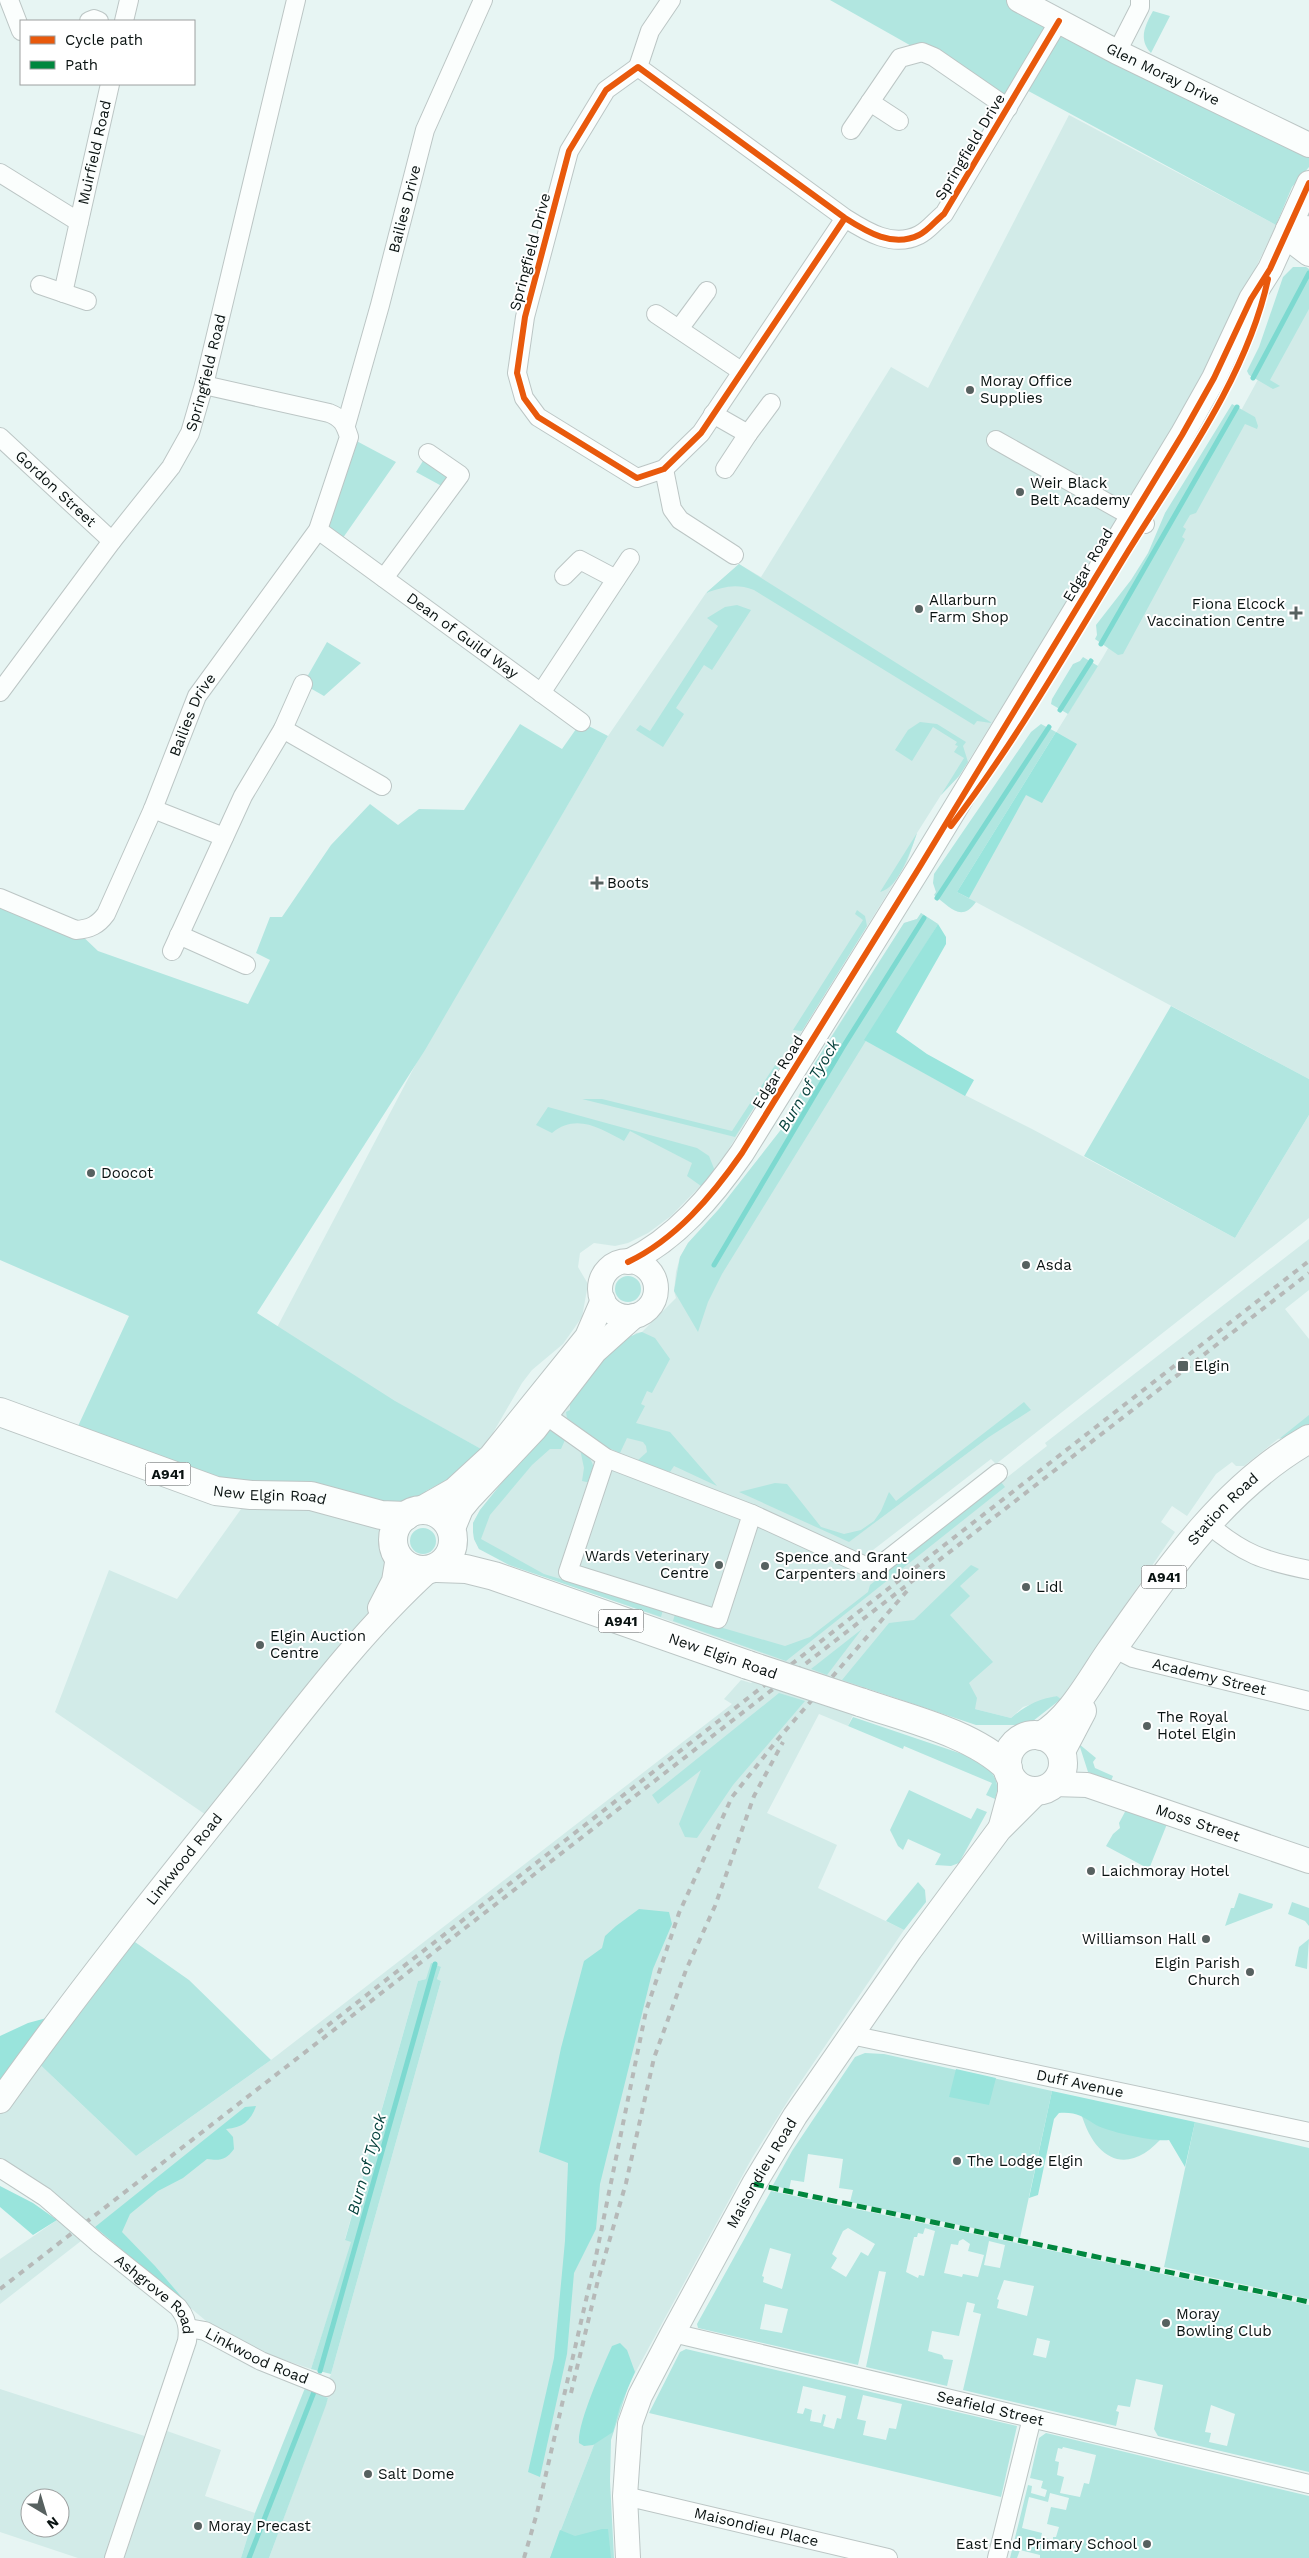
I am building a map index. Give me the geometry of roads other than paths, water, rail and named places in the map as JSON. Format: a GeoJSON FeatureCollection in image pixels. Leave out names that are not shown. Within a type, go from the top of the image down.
{"type":"FeatureCollection","features":[{"type":"Feature","properties":{"kind":"main road","name":"New Elgin Road"},"geometry":{"type":"LineString","coordinates":[[0,1412],[216,1491],[251,1495],[311,1496],[381,1515],[411,1513]]}},
{"type":"Feature","properties":{"kind":"main road","name":"Station Road"},"geometry":{"type":"LineString","coordinates":[[1009,1771],[1009,1754],[1046,1760],[1065,1716],[1181,1574],[1212,1528],[1253,1478],[1309,1439]]}},
{"type":"Feature","properties":{"kind":"main road","name":"Station Road"},"geometry":{"type":"LineString","coordinates":[[1212,1528],[1268,1482],[1309,1453]]}},
{"type":"Feature","properties":{"kind":"main road","name":"New Elgin Road"},"geometry":{"type":"LineString","coordinates":[[342,1504],[381,1533],[396,1552]]}},
{"type":"Feature","properties":{"kind":"main road"},"geometry":{"type":"LineString","coordinates":[[430,1511],[441,1515],[453,1534],[451,1554],[433,1569],[409,1568],[396,1552],[394,1531],[411,1513],[430,1511]]}},
{"type":"Feature","properties":{"kind":"main road","name":"New Elgin Road"},"geometry":{"type":"LineString","coordinates":[[453,1534],[475,1560],[494,1576]]}},
{"type":"Feature","properties":{"kind":"main road","name":"New Elgin Road"},"geometry":{"type":"LineString","coordinates":[[433,1569],[466,1569],[494,1576],[952,1734],[996,1756],[1024,1789],[1046,1760],[982,1740],[952,1734]]}},
{"type":"Feature","properties":{"kind":"street"},"geometry":{"type":"LineString","coordinates":[[9,0],[20,28]]}},
{"type":"Feature","properties":{"kind":"street"},"geometry":{"type":"LineString","coordinates":[[124,20],[129,0]]}},
{"type":"Feature","properties":{"kind":"street","name":"Springfield Road"},"geometry":{"type":"LineString","coordinates":[[0,692],[112,541],[171,467],[190,433],[204,385],[296,0]]}},
{"type":"Feature","properties":{"kind":"street","name":"Bailies Drive"},"geometry":{"type":"LineString","coordinates":[[0,898],[76,930],[88,929],[100,923],[106,914],[153,810],[197,696],[318,530],[349,437],[346,425],[426,130],[483,0]]}},
{"type":"Feature","properties":{"kind":"street"},"geometry":{"type":"LineString","coordinates":[[638,67],[650,31],[671,0]]}},
{"type":"Feature","properties":{"kind":"street","name":"Glen Moray Drive"},"geometry":{"type":"LineString","coordinates":[[1019,0],[1117,52],[1309,145]]}},
{"type":"Feature","properties":{"kind":"street"},"geometry":{"type":"LineString","coordinates":[[1117,52],[1140,7],[1140,0]]}},
{"type":"Feature","properties":{"kind":"street","name":"Springfield Drive"},"geometry":{"type":"LineString","coordinates":[[845,218],[701,433],[664,470],[637,478],[538,417],[524,398],[517,373],[525,317],[569,151],[606,90],[638,67],[845,218],[868,233],[895,241],[920,235],[944,214],[1059,21]]}},
{"type":"Feature","properties":{"kind":"street"},"geometry":{"type":"LineString","coordinates":[[851,130],[900,58],[922,52],[934,57],[1008,108]]}},
{"type":"Feature","properties":{"kind":"street","name":"Muirfield Road"},"geometry":{"type":"LineString","coordinates":[[63,293],[110,85]]}},
{"type":"Feature","properties":{"kind":"street"},"geometry":{"type":"LineString","coordinates":[[870,102],[899,120]]}},
{"type":"Feature","properties":{"kind":"street","name":"Muirfield Road"},"geometry":{"type":"LineString","coordinates":[[0,173],[78,222]]}},
{"type":"Feature","properties":{"kind":"street"},"geometry":{"type":"LineString","coordinates":[[1302,233],[1309,183]]}},
{"type":"Feature","properties":{"kind":"street","name":"Edgar Road"},"geometry":{"type":"LineString","coordinates":[[628,1262],[645,1253],[684,1223],[720,1183],[742,1153],[1138,520],[1214,378],[1251,299],[1273,263],[1291,250],[1302,233]]}},
{"type":"Feature","properties":{"kind":"street"},"geometry":{"type":"LineString","coordinates":[[40,285],[87,301]]}},
{"type":"Feature","properties":{"kind":"street"},"geometry":{"type":"LineString","coordinates":[[679,330],[707,291]]}},
{"type":"Feature","properties":{"kind":"street"},"geometry":{"type":"LineString","coordinates":[[656,314],[741,371]]}},
{"type":"Feature","properties":{"kind":"street"},"geometry":{"type":"LineString","coordinates":[[204,385],[329,414],[339,417],[346,425]]}},
{"type":"Feature","properties":{"kind":"street"},"geometry":{"type":"LineString","coordinates":[[725,469],[771,402]]}},
{"type":"Feature","properties":{"kind":"street"},"geometry":{"type":"LineString","coordinates":[[713,414],[748,434]]}},
{"type":"Feature","properties":{"kind":"street","name":"Gordon Street"},"geometry":{"type":"LineString","coordinates":[[0,437],[112,541]]}},
{"type":"Feature","properties":{"kind":"street"},"geometry":{"type":"LineString","coordinates":[[996,440],[1138,520]]}},
{"type":"Feature","properties":{"kind":"street"},"geometry":{"type":"LineString","coordinates":[[384,578],[460,475],[428,454]]}},
{"type":"Feature","properties":{"kind":"street"},"geometry":{"type":"LineString","coordinates":[[664,470],[672,509],[680,520],[734,555]]}},
{"type":"Feature","properties":{"kind":"street","name":"Dean of Guild Way"},"geometry":{"type":"LineString","coordinates":[[318,530],[581,722]]}},
{"type":"Feature","properties":{"kind":"street"},"geometry":{"type":"LineString","coordinates":[[542,693],[630,558]]}},
{"type":"Feature","properties":{"kind":"street"},"geometry":{"type":"LineString","coordinates":[[564,576],[580,560],[616,579]]}},
{"type":"Feature","properties":{"kind":"street"},"geometry":{"type":"LineString","coordinates":[[172,952],[243,796],[282,729],[303,684]]}},
{"type":"Feature","properties":{"kind":"street"},"geometry":{"type":"LineString","coordinates":[[282,729],[382,786]]}},
{"type":"Feature","properties":{"kind":"street"},"geometry":{"type":"LineString","coordinates":[[153,810],[224,837]]}},
{"type":"Feature","properties":{"kind":"street"},"geometry":{"type":"LineString","coordinates":[[179,935],[246,965]]}},
{"type":"Feature","properties":{"kind":"street","name":"Edgar Road"},"geometry":{"type":"LineString","coordinates":[[654,1278],[684,1223]]}},
{"type":"Feature","properties":{"kind":"street"},"geometry":{"type":"LineString","coordinates":[[628,1262],[644,1265],[654,1278],[656,1286],[653,1302],[642,1314],[626,1317],[610,1311],[604,1300],[601,1286],[603,1277],[616,1264],[628,1262]]}},
{"type":"Feature","properties":{"kind":"street"},"geometry":{"type":"LineString","coordinates":[[453,1534],[462,1509],[538,1410],[587,1337],[604,1300]]}},
{"type":"Feature","properties":{"kind":"street"},"geometry":{"type":"LineString","coordinates":[[411,1513],[454,1490],[476,1471],[595,1351],[634,1316]]}},
{"type":"Feature","properties":{"kind":"street"},"geometry":{"type":"LineString","coordinates":[[538,1410],[606,1458],[752,1514],[874,1570],[998,1473]]}},
{"type":"Feature","properties":{"kind":"street"},"geometry":{"type":"LineString","coordinates":[[606,1458],[568,1572],[718,1619],[752,1514]]}},
{"type":"Feature","properties":{"kind":"street"},"geometry":{"type":"LineString","coordinates":[[1212,1528],[1248,1553],[1273,1563],[1309,1570]]}},
{"type":"Feature","properties":{"kind":"street","name":"Linkwood Road"},"geometry":{"type":"LineString","coordinates":[[374,1624],[394,1581],[396,1552]]}},
{"type":"Feature","properties":{"kind":"street","name":"Linkwood Road"},"geometry":{"type":"LineString","coordinates":[[0,2100],[153,1898],[374,1624],[433,1569]]}},
{"type":"Feature","properties":{"kind":"street","name":"Academy Street"},"geometry":{"type":"LineString","coordinates":[[1118,1651],[1309,1701]]}},
{"type":"Feature","properties":{"kind":"street","name":"Moss Street"},"geometry":{"type":"LineString","coordinates":[[1046,1760],[1087,1785],[1309,1861]]}},
{"type":"Feature","properties":{"kind":"street","name":"Maisondieu Road"},"geometry":{"type":"LineString","coordinates":[[628,2558],[625,2496],[630,2424],[640,2396],[673,2333],[768,2160],[851,2035],[999,1830],[1046,1760]]}},
{"type":"Feature","properties":{"kind":"street","name":"Maisondieu Road"},"geometry":{"type":"LineString","coordinates":[[999,1830],[1010,1793],[1009,1771]]}},
{"type":"Feature","properties":{"kind":"street","name":"Duff Avenue"},"geometry":{"type":"LineString","coordinates":[[851,2035],[1309,2132]]}},
{"type":"Feature","properties":{"kind":"street","name":"Ashgrove Road"},"geometry":{"type":"LineString","coordinates":[[0,2168],[45,2197],[178,2308],[184,2315],[188,2328],[187,2342],[114,2558]]}},
{"type":"Feature","properties":{"kind":"street","name":"Linkwood Road"},"geometry":{"type":"LineString","coordinates":[[188,2328],[205,2331],[261,2361],[326,2387]]}},
{"type":"Feature","properties":{"kind":"street","name":"Seafield Street"},"geometry":{"type":"LineString","coordinates":[[673,2333],[1309,2484]]}},
{"type":"Feature","properties":{"kind":"street"},"geometry":{"type":"LineString","coordinates":[[997,2558],[1032,2418]]}},
{"type":"Feature","properties":{"kind":"street","name":"Maisondieu Place"},"geometry":{"type":"LineString","coordinates":[[625,2496],[888,2558]]}},
{"type":"Feature","properties":{"kind":"waterway","name":"Burn of Tyock"},"geometry":{"type":"LineString","coordinates":[[1253,378],[1309,273]]}},
{"type":"Feature","properties":{"kind":"waterway","name":"Burn of Tyock"},"geometry":{"type":"LineString","coordinates":[[1101,644],[1237,407]]}},
{"type":"Feature","properties":{"kind":"waterway","name":"Burn of Tyock"},"geometry":{"type":"LineString","coordinates":[[1060,710],[1091,661]]}},
{"type":"Feature","properties":{"kind":"waterway","name":"Burn of Tyock"},"geometry":{"type":"LineString","coordinates":[[937,898],[1049,727]]}},
{"type":"Feature","properties":{"kind":"waterway","name":"Burn of Tyock"},"geometry":{"type":"LineString","coordinates":[[714,1265],[843,1047],[924,918]]}},
{"type":"Feature","properties":{"kind":"waterway","name":"Burn of Tyock"},"geometry":{"type":"LineString","coordinates":[[320,2371],[435,1964]]}},
{"type":"Feature","properties":{"kind":"waterway","name":"Burn of Tyock"},"geometry":{"type":"LineString","coordinates":[[249,2558],[314,2392]]}},
{"type":"Feature","properties":{"kind":"railway"},"geometry":{"type":"LineString","coordinates":[[318,2033],[1309,1261]]}},
{"type":"Feature","properties":{"kind":"railway"},"geometry":{"type":"LineString","coordinates":[[0,2289],[1309,1273]]}},
{"type":"Feature","properties":{"kind":"railway"},"geometry":{"type":"LineString","coordinates":[[524,2558],[537,2513],[595,2261],[646,2011],[679,1913],[732,1797],[778,1739],[907,1591]]}},
{"type":"Feature","properties":{"kind":"railway"},"geometry":{"type":"LineString","coordinates":[[571,2393],[598,2280],[626,2183],[654,2058],[686,1970],[715,1906],[754,1796],[783,1742]]}},
{"type":"Feature","properties":{"kind":"place","name":"Moray Office Supplies"},"geometry":{"type":"Point","coordinates":[970,390]}},
{"type":"Feature","properties":{"kind":"place","name":"Weir Black Belt Academy"},"geometry":{"type":"Point","coordinates":[1020,492]}},
{"type":"Feature","properties":{"kind":"place","name":"Allarburn Farm Shop"},"geometry":{"type":"Point","coordinates":[919,609]}},
{"type":"Feature","properties":{"kind":"place","name":"Fiona Elcock Vaccination Centre"},"geometry":{"type":"Point","coordinates":[1296,613]}},
{"type":"Feature","properties":{"kind":"place","name":"Boots"},"geometry":{"type":"Point","coordinates":[597,883]}},
{"type":"Feature","properties":{"kind":"place","name":"Doocot"},"geometry":{"type":"Point","coordinates":[91,1173]}},
{"type":"Feature","properties":{"kind":"place","name":"Asda"},"geometry":{"type":"Point","coordinates":[1026,1265]}},
{"type":"Feature","properties":{"kind":"place","name":"Elgin"},"geometry":{"type":"Point","coordinates":[1183,1366]}},
{"type":"Feature","properties":{"kind":"place","name":"Wards Veterinary Centre"},"geometry":{"type":"Point","coordinates":[719,1565]}},
{"type":"Feature","properties":{"kind":"place","name":"Spence and Grant Carpenters and Joiners"},"geometry":{"type":"Point","coordinates":[765,1566]}},
{"type":"Feature","properties":{"kind":"place","name":"Lidl"},"geometry":{"type":"Point","coordinates":[1026,1587]}},
{"type":"Feature","properties":{"kind":"place","name":"Elgin Auction Centre"},"geometry":{"type":"Point","coordinates":[260,1645]}},
{"type":"Feature","properties":{"kind":"place","name":"The Royal Hotel Elgin"},"geometry":{"type":"Point","coordinates":[1147,1726]}},
{"type":"Feature","properties":{"kind":"place","name":"Laichmoray Hotel"},"geometry":{"type":"Point","coordinates":[1091,1871]}},
{"type":"Feature","properties":{"kind":"place","name":"Williamson Hall"},"geometry":{"type":"Point","coordinates":[1206,1939]}},
{"type":"Feature","properties":{"kind":"place","name":"Elgin Parish Church"},"geometry":{"type":"Point","coordinates":[1250,1972]}},
{"type":"Feature","properties":{"kind":"place","name":"The Lodge Elgin"},"geometry":{"type":"Point","coordinates":[957,2161]}},
{"type":"Feature","properties":{"kind":"place","name":"Moray Bowling Club"},"geometry":{"type":"Point","coordinates":[1166,2323]}},
{"type":"Feature","properties":{"kind":"place","name":"Salt Dome"},"geometry":{"type":"Point","coordinates":[368,2474]}},
{"type":"Feature","properties":{"kind":"place","name":"Moray Precast"},"geometry":{"type":"Point","coordinates":[198,2526]}},
{"type":"Feature","properties":{"kind":"place","name":"East End Primary School"},"geometry":{"type":"Point","coordinates":[1147,2544]}}]}
